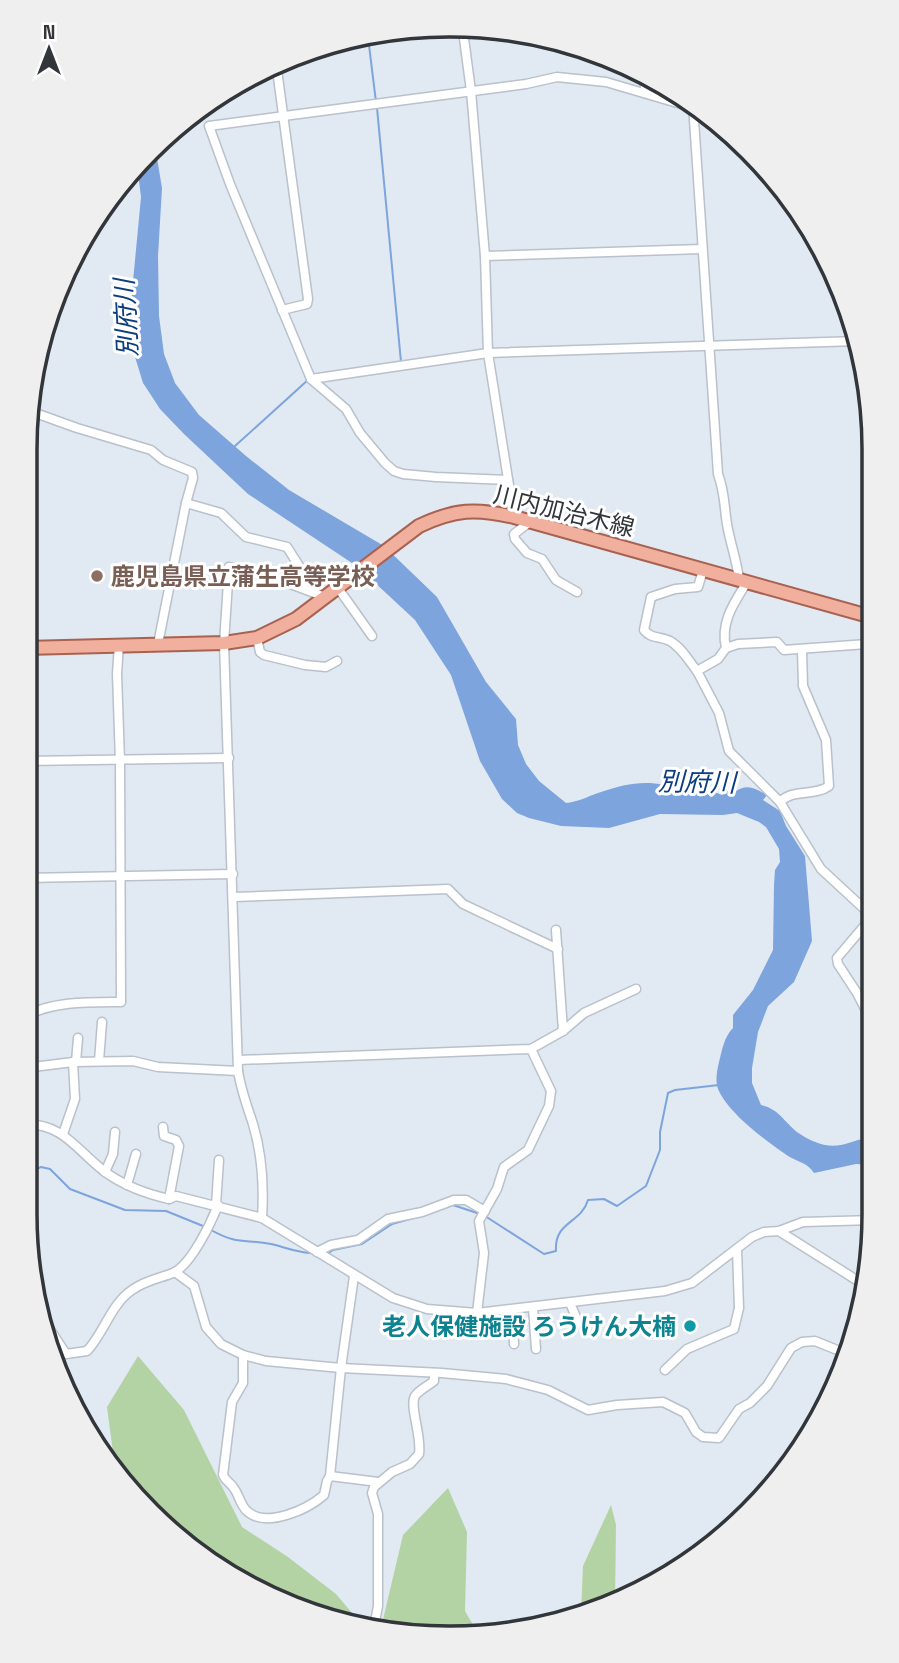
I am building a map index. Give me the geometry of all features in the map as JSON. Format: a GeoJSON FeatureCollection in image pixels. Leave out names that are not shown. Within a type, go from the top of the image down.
{"type":"FeatureCollection","features":[{"type":"Feature","properties":{"kind":"main road","name":"川内加治木線"},"geometry":{"type":"LineString","coordinates":[[37,648],[224,643],[257,638],[296,619],[419,526],[456,511],[490,512],[531,521],[862,614]]}},
{"type":"Feature","properties":{"kind":"street"},"geometry":{"type":"LineString","coordinates":[[464,38],[485,256],[488,353],[514,517]]}},
{"type":"Feature","properties":{"kind":"street"},"geometry":{"type":"LineString","coordinates":[[278,74],[308,299],[303,307],[282,310]]}},
{"type":"Feature","properties":{"kind":"street"},"geometry":{"type":"LineString","coordinates":[[508,480],[436,477],[394,471],[360,433],[346,409],[311,379],[209,126],[526,84],[557,77],[606,82],[668,99]]}},
{"type":"Feature","properties":{"kind":"street"},"geometry":{"type":"LineString","coordinates":[[645,86],[646,93]]}},
{"type":"Feature","properties":{"kind":"street"},"geometry":{"type":"LineString","coordinates":[[693,116],[718,474],[725,493],[727,524],[743,581],[728,615],[723,635],[726,648]]}},
{"type":"Feature","properties":{"kind":"street"},"geometry":{"type":"LineString","coordinates":[[485,256],[702,249]]}},
{"type":"Feature","properties":{"kind":"street"},"geometry":{"type":"LineString","coordinates":[[311,379],[488,353],[847,341]]}},
{"type":"Feature","properties":{"kind":"street"},"geometry":{"type":"LineString","coordinates":[[39,414],[151,450],[163,460],[188,468],[192,472],[193,478],[158,644]]}},
{"type":"Feature","properties":{"kind":"street"},"geometry":{"type":"LineString","coordinates":[[186,503],[221,513],[246,537],[287,547],[301,569],[303,588]]}},
{"type":"Feature","properties":{"kind":"street"},"geometry":{"type":"LineString","coordinates":[[531,521],[514,534],[515,539],[527,553],[542,559],[556,580],[577,592]]}},
{"type":"Feature","properties":{"kind":"street"},"geometry":{"type":"LineString","coordinates":[[262,1218],[262,1175],[253,1125],[238,1071],[224,643],[229,567],[325,597]]}},
{"type":"Feature","properties":{"kind":"street"},"geometry":{"type":"LineString","coordinates":[[702,570],[698,587],[675,589],[651,597],[644,630],[648,635],[670,641],[681,650],[697,671],[719,713],[729,751],[780,802],[821,869],[862,905]]}},
{"type":"Feature","properties":{"kind":"street"},"geometry":{"type":"LineString","coordinates":[[338,588],[372,636]]}},
{"type":"Feature","properties":{"kind":"street"},"geometry":{"type":"LineString","coordinates":[[257,638],[260,652],[264,655],[305,665],[327,667],[337,661]]}},
{"type":"Feature","properties":{"kind":"street"},"geometry":{"type":"LineString","coordinates":[[697,671],[718,659],[726,648],[738,644],[777,642],[784,650],[862,645]]}},
{"type":"Feature","properties":{"kind":"street"},"geometry":{"type":"LineString","coordinates":[[37,1010],[84,1001],[121,1002],[117,674],[119,645]]}},
{"type":"Feature","properties":{"kind":"street"},"geometry":{"type":"LineString","coordinates":[[780,802],[786,795],[824,790],[829,786],[826,740],[803,686],[802,650]]}},
{"type":"Feature","properties":{"kind":"street"},"geometry":{"type":"LineString","coordinates":[[37,761],[229,758]]}},
{"type":"Feature","properties":{"kind":"street"},"geometry":{"type":"LineString","coordinates":[[37,878],[233,874]]}},
{"type":"Feature","properties":{"kind":"street"},"geometry":{"type":"LineString","coordinates":[[234,897],[448,889],[463,904],[558,949]]}},
{"type":"Feature","properties":{"kind":"street"},"geometry":{"type":"LineString","coordinates":[[862,928],[837,957],[838,964],[862,1003]]}},
{"type":"Feature","properties":{"kind":"street"},"geometry":{"type":"LineString","coordinates":[[556,930],[563,1031]]}},
{"type":"Feature","properties":{"kind":"street"},"geometry":{"type":"LineString","coordinates":[[239,1060],[531,1049],[563,1031],[584,1013],[636,989]]}},
{"type":"Feature","properties":{"kind":"street"},"geometry":{"type":"LineString","coordinates":[[99,1061],[102,1023]]}},
{"type":"Feature","properties":{"kind":"street"},"geometry":{"type":"LineString","coordinates":[[63,1134],[75,1099],[74,1062],[78,1038]]}},
{"type":"Feature","properties":{"kind":"street"},"geometry":{"type":"LineString","coordinates":[[477,1313],[484,1253],[483,1215],[497,1189],[504,1167],[528,1150],[549,1107],[551,1091],[531,1049]]}},
{"type":"Feature","properties":{"kind":"street"},"geometry":{"type":"LineString","coordinates":[[37,1067],[74,1062],[133,1061],[158,1067],[238,1071]]}},
{"type":"Feature","properties":{"kind":"street"},"geometry":{"type":"LineString","coordinates":[[37,1126],[63,1134],[105,1172],[127,1185],[169,1199],[176,1196],[262,1218],[393,1298],[413,1306],[443,1312],[512,1310],[665,1291],[692,1283],[752,1237],[764,1231],[779,1231],[800,1223],[862,1220]]}},
{"type":"Feature","properties":{"kind":"street"},"geometry":{"type":"LineString","coordinates":[[163,1127],[164,1136],[176,1140],[179,1146],[169,1199]]}},
{"type":"Feature","properties":{"kind":"street"},"geometry":{"type":"LineString","coordinates":[[105,1172],[113,1154],[115,1132]]}},
{"type":"Feature","properties":{"kind":"street"},"geometry":{"type":"LineString","coordinates":[[127,1185],[136,1154]]}},
{"type":"Feature","properties":{"kind":"street"},"geometry":{"type":"LineString","coordinates":[[57,1341],[66,1354],[88,1352],[108,1318],[132,1290],[175,1272],[203,1240],[208,1229],[217,1205],[219,1160]]}},
{"type":"Feature","properties":{"kind":"street"},"geometry":{"type":"LineString","coordinates":[[317,1252],[341,1242],[358,1240],[388,1219],[422,1212],[454,1200],[466,1200],[483,1215]]}},
{"type":"Feature","properties":{"kind":"street"},"geometry":{"type":"LineString","coordinates":[[779,1231],[857,1280]]}},
{"type":"Feature","properties":{"kind":"street"},"geometry":{"type":"LineString","coordinates":[[665,1370],[687,1349],[734,1329],[739,1308],[737,1249]]}},
{"type":"Feature","properties":{"kind":"street"},"geometry":{"type":"LineString","coordinates":[[175,1272],[194,1286],[206,1327],[221,1344],[243,1355],[266,1361],[341,1368],[506,1379],[533,1385],[588,1410],[663,1402],[685,1413],[696,1432],[709,1439],[719,1437],[739,1409],[750,1404],[767,1386],[791,1348],[802,1342],[815,1341],[838,1350]]}},
{"type":"Feature","properties":{"kind":"street"},"geometry":{"type":"LineString","coordinates":[[243,1355],[243,1383],[232,1402],[223,1469],[226,1482],[233,1487],[242,1506],[254,1516],[279,1517],[312,1505],[324,1495],[330,1476],[354,1276]]}},
{"type":"Feature","properties":{"kind":"street"},"geometry":{"type":"LineString","coordinates":[[570,1303],[579,1324]]}},
{"type":"Feature","properties":{"kind":"street"},"geometry":{"type":"LineString","coordinates":[[533,1308],[536,1349]]}},
{"type":"Feature","properties":{"kind":"street"},"geometry":{"type":"LineString","coordinates":[[512,1310],[514,1344]]}},
{"type":"Feature","properties":{"kind":"street"},"geometry":{"type":"LineString","coordinates":[[376,1619],[378,1606],[378,1514],[372,1493],[378,1482],[410,1464],[419,1454],[418,1422],[412,1406],[416,1395],[434,1381],[434,1373]]}},
{"type":"Feature","properties":{"kind":"street"},"geometry":{"type":"LineString","coordinates":[[330,1476],[378,1482]]}},
{"type":"Feature","properties":{"kind":"green space"},"geometry":{"type":"Polygon","coordinates":[[[138,1356],[184,1410],[242,1527],[288,1557],[336,1594],[353,1614],[317,1604],[267,1584],[220,1557],[177,1524],[139,1486],[113,1453],[107,1407],[138,1356]]]}},
{"type":"Feature","properties":{"kind":"green space"},"geometry":{"type":"Polygon","coordinates":[[[448,1488],[467,1532],[465,1611],[473,1625],[423,1625],[383,1621],[403,1535],[448,1488]]]}},
{"type":"Feature","properties":{"kind":"green space"},"geometry":{"type":"Polygon","coordinates":[[[611,1505],[616,1525],[615,1591],[581,1604],[583,1566],[611,1505]]]}},
{"type":"Feature","properties":{"kind":"water"},"geometry":{"type":"Polygon","coordinates":[[[157,159],[162,188],[158,256],[159,316],[164,354],[175,383],[199,415],[246,456],[289,490],[384,546],[437,597],[486,682],[516,719],[518,745],[526,764],[539,781],[566,803],[622,786],[642,783],[687,791],[705,788],[722,795],[726,791],[734,792],[751,787],[767,795],[763,800],[780,811],[805,856],[812,941],[794,982],[768,1006],[758,1032],[752,1083],[761,1105],[773,1110],[803,1136],[832,1146],[862,1139],[862,1164],[814,1173],[748,1126],[730,1108],[718,1089],[718,1065],[725,1040],[733,1028],[733,1015],[753,990],[773,950],[775,870],[780,862],[779,849],[766,827],[737,813],[660,814],[609,828],[561,826],[517,813],[502,799],[480,761],[451,675],[415,620],[358,567],[248,494],[160,409],[143,383],[132,347],[132,292],[141,197],[139,178],[157,159]]]}},
{"type":"Feature","properties":{"kind":"waterway"},"geometry":{"type":"LineString","coordinates":[[369,45],[376,102]]}},
{"type":"Feature","properties":{"kind":"waterway"},"geometry":{"type":"LineString","coordinates":[[313,376],[401,362],[377,108]]}},
{"type":"Feature","properties":{"kind":"waterway"},"geometry":{"type":"LineString","coordinates":[[235,446],[309,379]]}},
{"type":"Feature","properties":{"kind":"waterway"},"geometry":{"type":"LineString","coordinates":[[485,1216],[544,1254],[556,1251],[559,1234],[580,1214],[588,1200],[604,1199],[617,1206],[646,1186],[660,1150],[660,1132],[668,1093],[719,1085]]}},
{"type":"Feature","properties":{"kind":"waterway"},"geometry":{"type":"LineString","coordinates":[[37,1169],[50,1169],[70,1189],[125,1210],[166,1211],[203,1226]]}},
{"type":"Feature","properties":{"kind":"waterway"},"geometry":{"type":"LineString","coordinates":[[442,1209],[453,1205],[480,1214]]}},
{"type":"Feature","properties":{"kind":"waterway"},"geometry":{"type":"LineString","coordinates":[[327,1254],[333,1250],[362,1244],[392,1224],[424,1215]]}},
{"type":"Feature","properties":{"kind":"waterway"},"geometry":{"type":"LineString","coordinates":[[211,1230],[235,1240],[271,1244],[310,1253]]}},
{"type":"Feature","properties":{"kind":"place","name":"鹿児島県立蒲生高等学校"},"geometry":{"type":"Point","coordinates":[97,576]}},
{"type":"Feature","properties":{"kind":"place","name":"老人保健施設 ろうけん大楠"},"geometry":{"type":"Point","coordinates":[690,1326]}},
{"type":"Feature","properties":{"kind":"water label","name":"別府川"},"geometry":{"type":"Point","coordinates":[126,318]}},
{"type":"Feature","properties":{"kind":"water label","name":"別府川"},"geometry":{"type":"Point","coordinates":[697,782]}}]}
